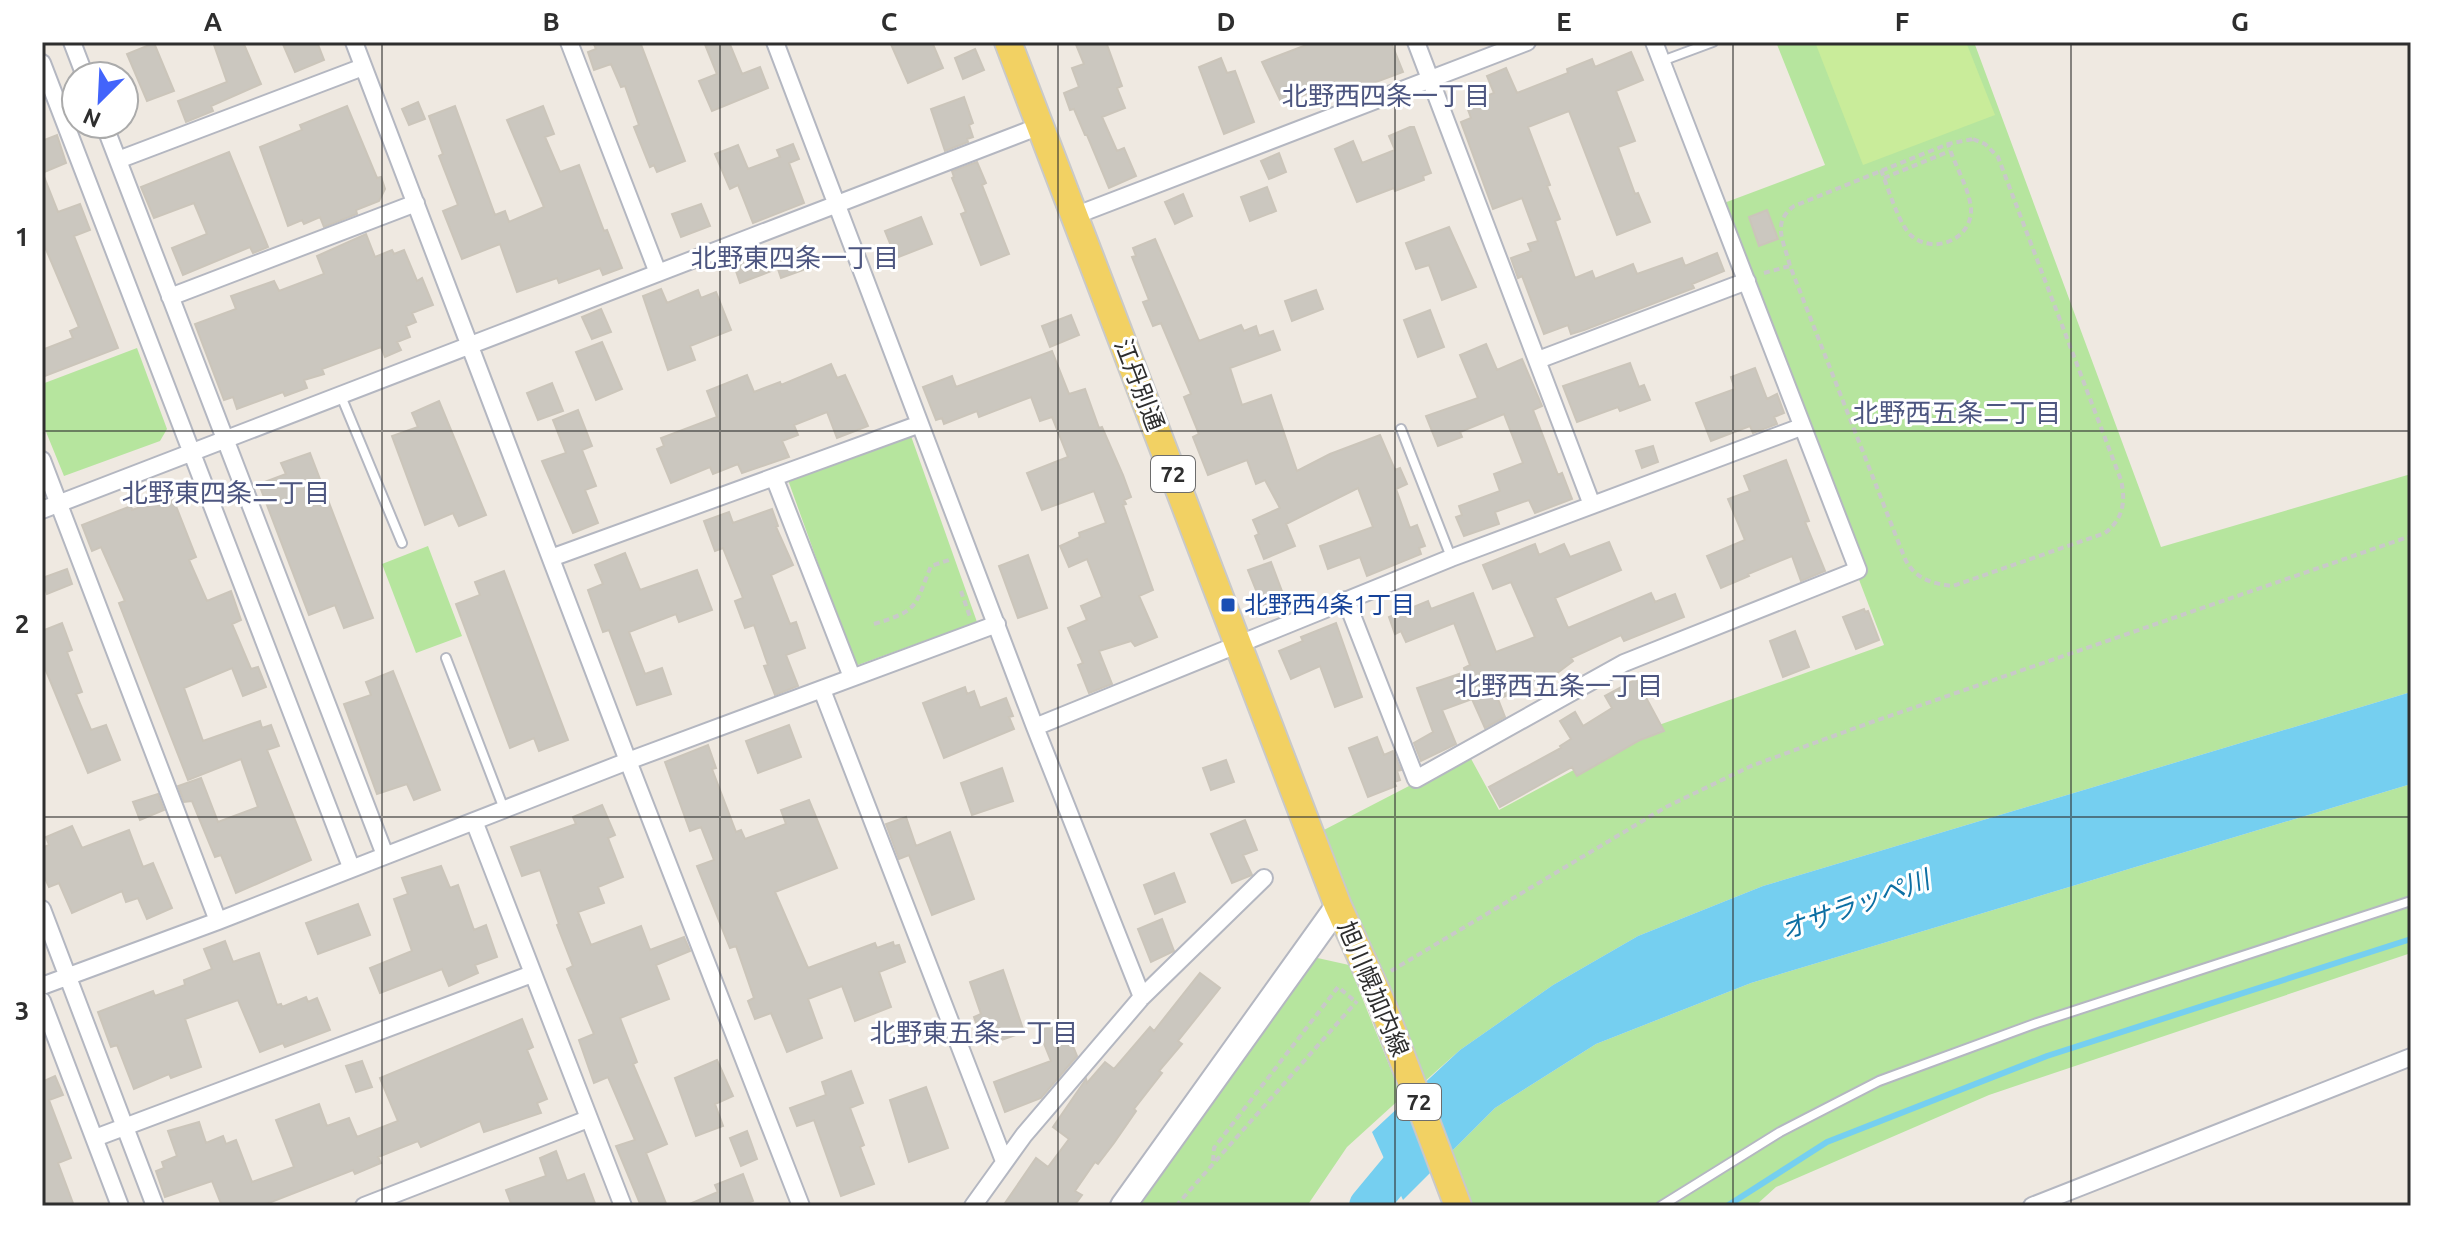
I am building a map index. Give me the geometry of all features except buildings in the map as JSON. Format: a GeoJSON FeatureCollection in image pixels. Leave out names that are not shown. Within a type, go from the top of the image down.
{"type":"FeatureCollection","features":[{"type":"Feature","properties":{"kind":"main road","name":"江丹別通"},"geometry":{"type":"LineString","coordinates":[[1008,42],[1338,906]]}},
{"type":"Feature","properties":{"kind":"main road","name":"旭川幌加内線"},"geometry":{"type":"LineString","coordinates":[[1338,906],[1366,999],[1458,1206]]}},
{"type":"Feature","properties":{"kind":"street"},"geometry":{"type":"LineString","coordinates":[[354,42],[801,1206]]}},
{"type":"Feature","properties":{"kind":"street"},"geometry":{"type":"LineString","coordinates":[[569,42],[658,273]]}},
{"type":"Feature","properties":{"kind":"street"},"geometry":{"type":"LineString","coordinates":[[775,42],[1035,727],[1142,997]]}},
{"type":"Feature","properties":{"kind":"street"},"geometry":{"type":"LineString","coordinates":[[1416,42],[1592,505]]}},
{"type":"Feature","properties":{"kind":"street"},"geometry":{"type":"LineString","coordinates":[[1074,216],[1527,42]]}},
{"type":"Feature","properties":{"kind":"street"},"geometry":{"type":"LineString","coordinates":[[1346,600],[1416,779],[1624,663],[1858,570],[1654,42]]}},
{"type":"Feature","properties":{"kind":"street"},"geometry":{"type":"LineString","coordinates":[[42,63],[351,867]]}},
{"type":"Feature","properties":{"kind":"street"},"geometry":{"type":"LineString","coordinates":[[118,160],[363,67]]}},
{"type":"Feature","properties":{"kind":"street"},"geometry":{"type":"LineString","coordinates":[[42,510],[1040,126]]}},
{"type":"Feature","properties":{"kind":"street"},"geometry":{"type":"LineString","coordinates":[[110,140],[385,855]]}},
{"type":"Feature","properties":{"kind":"street"},"geometry":{"type":"LineString","coordinates":[[170,297],[416,203]]}},
{"type":"Feature","properties":{"kind":"street"},"geometry":{"type":"LineString","coordinates":[[1538,360],[1747,281]]}},
{"type":"Feature","properties":{"kind":"street"},"geometry":{"type":"LineString","coordinates":[[551,558],[920,424]]}},
{"type":"Feature","properties":{"kind":"street"},"geometry":{"type":"LineString","coordinates":[[1035,727],[1451,558],[1801,427]]}},
{"type":"Feature","properties":{"kind":"street"},"geometry":{"type":"LineString","coordinates":[[42,460],[218,921]]}},
{"type":"Feature","properties":{"kind":"street"},"geometry":{"type":"LineString","coordinates":[[774,477],[852,677]]}},
{"type":"Feature","properties":{"kind":"street"},"geometry":{"type":"LineString","coordinates":[[42,986],[218,921],[628,761],[997,624]]}},
{"type":"Feature","properties":{"kind":"street"},"geometry":{"type":"LineString","coordinates":[[822,690],[1004,1161]]}},
{"type":"Feature","properties":{"kind":"street"},"geometry":{"type":"LineString","coordinates":[[474,821],[623,1206]]}},
{"type":"Feature","properties":{"kind":"street"},"geometry":{"type":"LineString","coordinates":[[973,1206],[1004,1161],[1142,997],[1264,878]]}},
{"type":"Feature","properties":{"kind":"street"},"geometry":{"type":"LineString","coordinates":[[1123,1206],[1338,906]]}},
{"type":"Feature","properties":{"kind":"street"},"geometry":{"type":"LineString","coordinates":[[42,909],[155,1206]]}},
{"type":"Feature","properties":{"kind":"street"},"geometry":{"type":"LineString","coordinates":[[95,1138],[532,974]]}},
{"type":"Feature","properties":{"kind":"street"},"geometry":{"type":"LineString","coordinates":[[42,1001],[120,1206]]}},
{"type":"Feature","properties":{"kind":"street"},"geometry":{"type":"LineString","coordinates":[[2032,1206],[2411,1057]]}},
{"type":"Feature","properties":{"kind":"street"},"geometry":{"type":"LineString","coordinates":[[364,1206],[588,1119]]}},
{"type":"Feature","properties":{"kind":"lane"},"geometry":{"type":"LineString","coordinates":[[1662,61],[1713,42]]}},
{"type":"Feature","properties":{"kind":"lane"},"geometry":{"type":"LineString","coordinates":[[341,396],[402,543]]}},
{"type":"Feature","properties":{"kind":"lane"},"geometry":{"type":"LineString","coordinates":[[1401,429],[1451,558]]}},
{"type":"Feature","properties":{"kind":"lane"},"geometry":{"type":"LineString","coordinates":[[446,658],[504,809]]}},
{"type":"Feature","properties":{"kind":"lane"},"geometry":{"type":"LineString","coordinates":[[1661,1206],[1780,1132],[1879,1081],[2037,1023],[2411,901]]}},
{"type":"Feature","properties":{"kind":"path"},"geometry":{"type":"LineString","coordinates":[[1973,139],[1985,144],[1998,157],[2121,480],[2125,499],[2115,525],[2105,533],[1953,586],[1935,584],[1919,576],[1905,559],[1790,266],[1780,221],[1783,214],[1794,206],[1948,144],[1973,139]]}},
{"type":"Feature","properties":{"kind":"path"},"geometry":{"type":"LineString","coordinates":[[1881,170],[1911,236],[1923,243],[1948,243],[1967,226],[1971,203],[1948,144]]}},
{"type":"Feature","properties":{"kind":"path"},"geometry":{"type":"LineString","coordinates":[[1884,178],[1950,151]]}},
{"type":"Feature","properties":{"kind":"path"},"geometry":{"type":"LineString","coordinates":[[1747,281],[1790,266]]}},
{"type":"Feature","properties":{"kind":"path"},"geometry":{"type":"LineString","coordinates":[[1390,972],[1666,807],[1751,766],[2411,536]]}},
{"type":"Feature","properties":{"kind":"path"},"geometry":{"type":"LineString","coordinates":[[874,624],[899,617],[913,609],[931,566],[969,552]]}},
{"type":"Feature","properties":{"kind":"path"},"geometry":{"type":"LineString","coordinates":[[1176,1206],[1212,1163],[1366,999],[1338,987],[1214,1148],[1212,1163]]}},
{"type":"Feature","properties":{"kind":"green space"},"geometry":{"type":"Polygon","coordinates":[[[1776,42],[1974,42],[2161,547],[2411,474],[2411,692],[1763,886],[1638,936],[1553,985],[1460,1050],[1423,1083],[1320,832],[1469,755],[1499,810],[1656,726],[1884,645],[1716,206],[1825,165],[1776,42]]]}},
{"type":"Feature","properties":{"kind":"green space"},"geometry":{"type":"Polygon","coordinates":[[[1815,42],[1966,42],[1995,115],[1863,165],[1815,42]]]}},
{"type":"Feature","properties":{"kind":"green space"},"geometry":{"type":"Polygon","coordinates":[[[137,348],[167,429],[160,441],[64,476],[42,422],[42,384],[137,348]]]}},
{"type":"Feature","properties":{"kind":"green space"},"geometry":{"type":"Polygon","coordinates":[[[911,436],[977,622],[855,666],[788,480],[911,436]]]}},
{"type":"Feature","properties":{"kind":"green space"},"geometry":{"type":"Polygon","coordinates":[[[428,546],[462,636],[416,653],[382,564],[428,546]]]}},
{"type":"Feature","properties":{"kind":"green space"},"geometry":{"type":"Polygon","coordinates":[[[2411,784],[2411,953],[1989,1095],[1776,1187],[1755,1206],[1465,1206],[1447,1156],[1495,1108],[1596,1044],[1751,983],[2411,784]]]}},
{"type":"Feature","properties":{"kind":"green space"},"geometry":{"type":"Polygon","coordinates":[[[1313,957],[1349,965],[1402,1097],[1347,1147],[1307,1206],[1140,1206],[1313,957]]]}},
{"type":"Feature","properties":{"kind":"water"},"geometry":{"type":"Polygon","coordinates":[[[2411,692],[2411,784],[1751,983],[1596,1044],[1495,1108],[1403,1200],[1372,1132],[1460,1050],[1553,985],[1638,936],[1763,886],[2411,692]]]}},
{"type":"Feature","properties":{"kind":"waterway"},"geometry":{"type":"LineString","coordinates":[[1727,1206],[1827,1142],[2047,1056],[2411,939]]}},
{"type":"Feature","properties":{"kind":"waterway","name":"オサラッペ川"},"geometry":{"type":"LineString","coordinates":[[1368,1206],[1427,1139]]}},
{"type":"Feature","properties":{"kind":"place","name":"北野西4条1丁目"},"geometry":{"type":"Point","coordinates":[1228,605]}},
{"type":"Feature","properties":{"kind":"district","name":"北野西四条一丁目"},"geometry":{"type":"Point","coordinates":[1386,96]}},
{"type":"Feature","properties":{"kind":"district","name":"北野東四条一丁目"},"geometry":{"type":"Point","coordinates":[795,258]}},
{"type":"Feature","properties":{"kind":"district","name":"北野西五条二丁目"},"geometry":{"type":"Point","coordinates":[1957,413]}},
{"type":"Feature","properties":{"kind":"district","name":"北野東四条二丁目"},"geometry":{"type":"Point","coordinates":[226,493]}},
{"type":"Feature","properties":{"kind":"district","name":"北野西五条一丁目"},"geometry":{"type":"Point","coordinates":[1559,686]}},
{"type":"Feature","properties":{"kind":"district","name":"北野東五条一丁目"},"geometry":{"type":"Point","coordinates":[974,1033]}}]}
